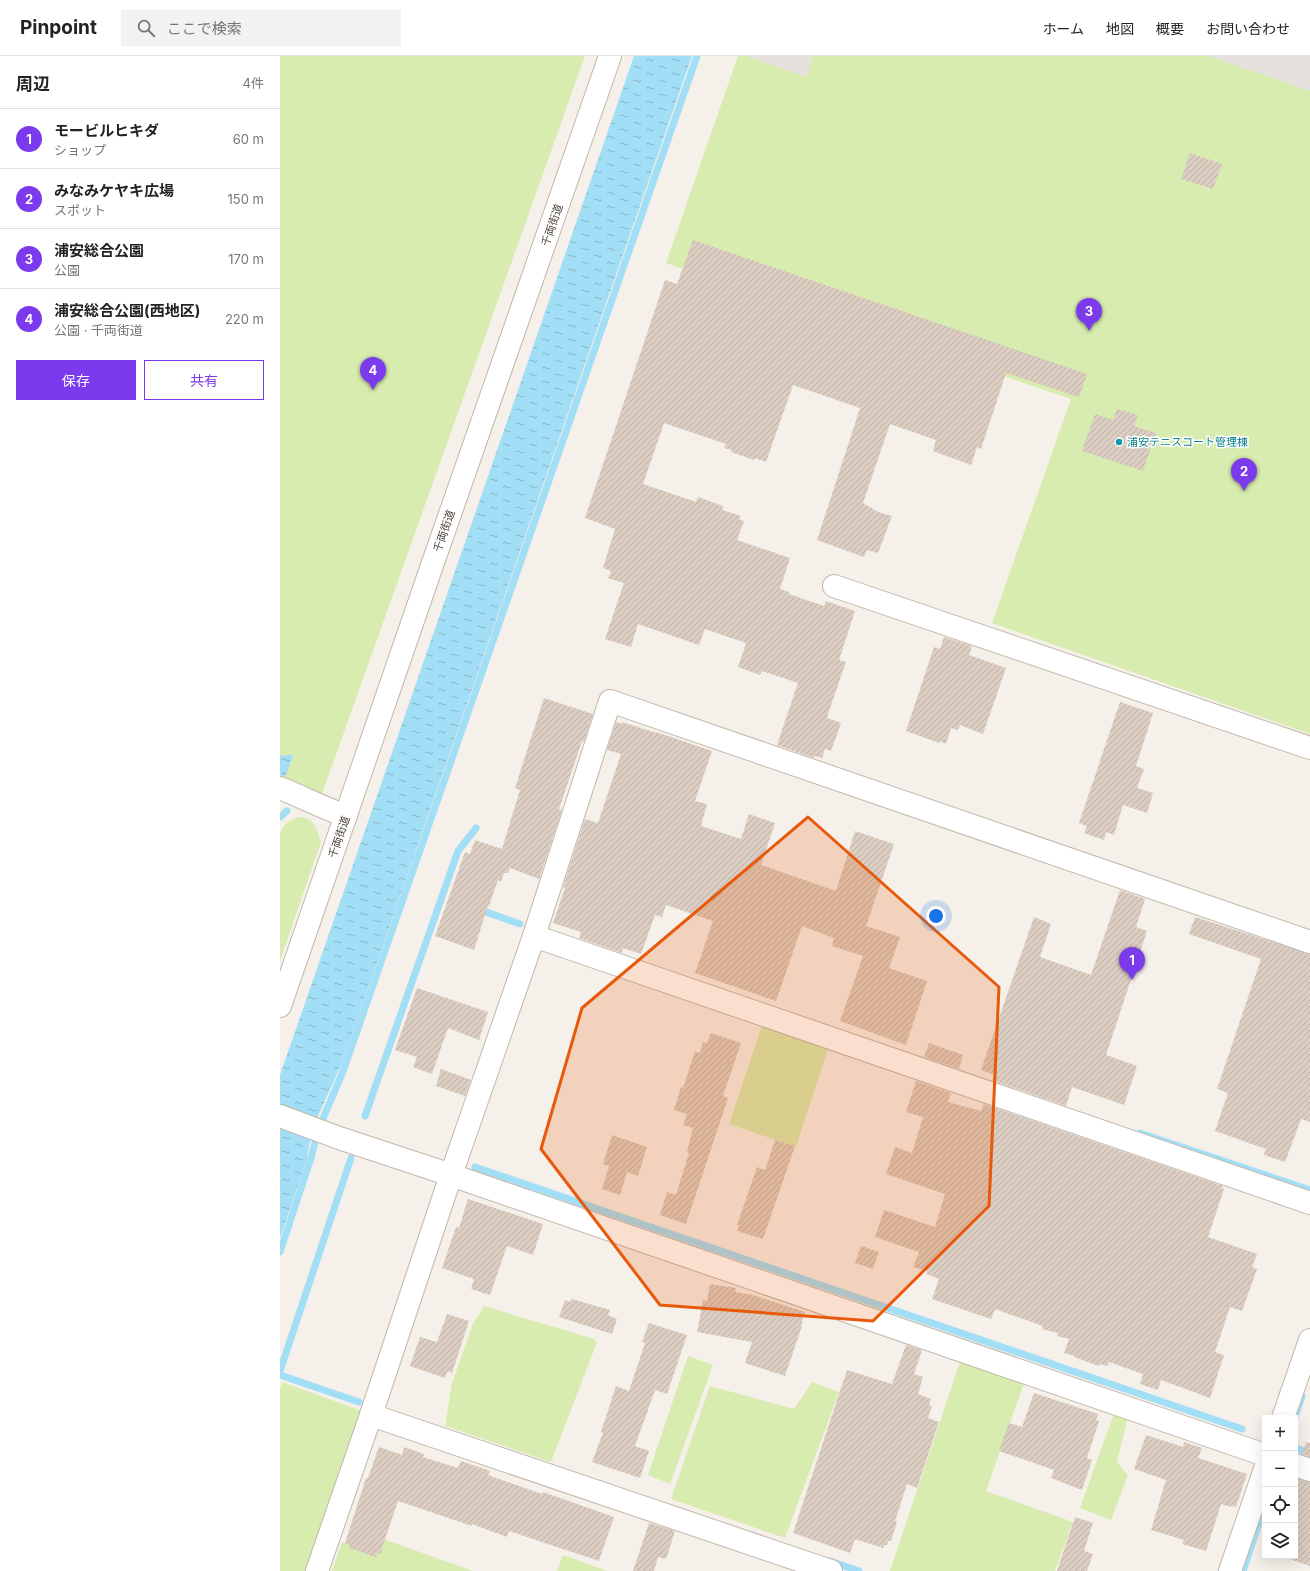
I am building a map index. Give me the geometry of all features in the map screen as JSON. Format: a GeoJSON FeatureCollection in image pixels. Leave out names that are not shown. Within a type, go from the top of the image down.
{"type":"FeatureCollection","features":[{"type":"Feature","properties":{"kind":"street","name":"千両街道"},"geometry":{"type":"LineString","coordinates":[[280,1006],[610,56]]}},
{"type":"Feature","properties":{"kind":"street"},"geometry":{"type":"LineString","coordinates":[[834,586],[1310,748]]}},
{"type":"Feature","properties":{"kind":"street"},"geometry":{"type":"LineString","coordinates":[[317,1571],[451,1175],[534,936],[610,701],[1310,942]]}},
{"type":"Feature","properties":{"kind":"street"},"geometry":{"type":"LineString","coordinates":[[280,788],[310,800],[326,809],[346,816]]}},
{"type":"Feature","properties":{"kind":"street"},"geometry":{"type":"LineString","coordinates":[[534,936],[1310,1203]]}},
{"type":"Feature","properties":{"kind":"street"},"geometry":{"type":"LineString","coordinates":[[280,1116],[327,1134],[451,1175],[1262,1454]]}},
{"type":"Feature","properties":{"kind":"street"},"geometry":{"type":"LineString","coordinates":[[1284,1415],[1310,1340]]}},
{"type":"Feature","properties":{"kind":"street"},"geometry":{"type":"LineString","coordinates":[[371,1415],[831,1571]]}},
{"type":"Feature","properties":{"kind":"street"},"geometry":{"type":"LineString","coordinates":[[1298,1466],[1310,1470]]}},
{"type":"Feature","properties":{"kind":"street"},"geometry":{"type":"LineString","coordinates":[[1230,1571],[1262,1478]]}},
{"type":"Feature","properties":{"kind":"highlighted area"},"geometry":{"type":"Polygon","coordinates":[[[808,817],[999,987],[989,1206],[873,1321],[660,1305],[541,1149],[582,1008],[808,817]]]}},
{"type":"Feature","properties":{"kind":"green space"},"geometry":{"type":"Polygon","coordinates":[[[280,56],[585,56],[322,794],[280,780],[280,56]]]}},
{"type":"Feature","properties":{"kind":"green space"},"geometry":{"type":"Polygon","coordinates":[[[738,56],[1310,56],[1310,734],[992,623],[1071,399],[666,263],[738,56]]]}},
{"type":"Feature","properties":{"kind":"green space"},"geometry":{"type":"Polygon","coordinates":[[[302,817],[313,823],[321,842],[280,961],[280,835],[285,824],[302,817]]]}},
{"type":"Feature","properties":{"kind":"green space"},"geometry":{"type":"Polygon","coordinates":[[[763,1022],[829,1046],[796,1147],[729,1124],[763,1022]]]}},
{"type":"Feature","properties":{"kind":"green space"},"geometry":{"type":"Polygon","coordinates":[[[484,1306],[594,1339],[597,1342],[551,1462],[445,1426],[452,1383],[473,1324],[484,1306]]]}},
{"type":"Feature","properties":{"kind":"green space"},"geometry":{"type":"Polygon","coordinates":[[[688,1356],[713,1365],[670,1484],[648,1475],[688,1356]]]}},
{"type":"Feature","properties":{"kind":"green space"},"geometry":{"type":"Polygon","coordinates":[[[960,1362],[1024,1383],[986,1491],[1073,1522],[1055,1571],[890,1571],[960,1362]]]}},
{"type":"Feature","properties":{"kind":"green space"},"geometry":{"type":"Polygon","coordinates":[[[282,1382],[362,1411],[307,1571],[280,1571],[280,1389],[282,1382]]]}},
{"type":"Feature","properties":{"kind":"green space"},"geometry":{"type":"Polygon","coordinates":[[[812,1382],[839,1392],[785,1538],[671,1499],[710,1386],[794,1409],[812,1382]]]}},
{"type":"Feature","properties":{"kind":"green space"},"geometry":{"type":"Polygon","coordinates":[[[1115,1411],[1128,1416],[1117,1462],[1128,1475],[1111,1520],[1080,1508],[1115,1411]]]}},
{"type":"Feature","properties":{"kind":"green space"},"geometry":{"type":"Polygon","coordinates":[[[383,1539],[473,1571],[332,1571],[342,1542],[377,1554],[383,1539]]]}},
{"type":"Feature","properties":{"kind":"green space"},"geometry":{"type":"Polygon","coordinates":[[[563,1555],[605,1570],[605,1571],[557,1571],[563,1555]]]}},
{"type":"Feature","properties":{"kind":"shaded area"},"geometry":{"type":"Polygon","coordinates":[[[746,56],[813,56],[806,77],[746,56]]]}},
{"type":"Feature","properties":{"kind":"shaded area"},"geometry":{"type":"Polygon","coordinates":[[[1209,56],[1310,56],[1310,91],[1209,56]]]}},
{"type":"Feature","properties":{"kind":"water"},"geometry":{"type":"Polygon","coordinates":[[[634,56],[692,56],[342,1063],[318,1116],[309,1145],[307,1159],[280,1238],[280,1075],[634,56]]]}},
{"type":"Feature","properties":{"kind":"water"},"geometry":{"type":"Polygon","coordinates":[[[289,754],[293,756],[285,777],[280,775],[280,755],[285,756],[289,754]]]}},
{"type":"Feature","properties":{"kind":"building"},"geometry":{"type":"Polygon","coordinates":[[[1190,153],[1222,164],[1213,189],[1181,179],[1190,153]]]}},
{"type":"Feature","properties":{"kind":"building"},"geometry":{"type":"Polygon","coordinates":[[[693,240],[1087,374],[1079,397],[1006,373],[981,449],[977,447],[971,465],[933,451],[936,440],[890,424],[863,503],[878,512],[892,516],[878,553],[867,550],[864,557],[817,540],[860,408],[793,385],[766,462],[755,458],[754,460],[731,452],[732,450],[724,448],[726,444],[664,423],[643,484],[696,502],[698,497],[723,506],[722,510],[741,516],[739,519],[744,521],[737,540],[790,558],[780,589],[789,592],[789,594],[824,606],[826,601],[855,611],[839,660],[846,662],[827,718],[841,723],[831,751],[825,749],[822,758],[815,756],[814,758],[777,745],[798,683],[762,671],[760,675],[738,667],[746,643],[705,629],[699,645],[638,624],[631,647],[605,639],[624,583],[608,578],[611,571],[603,568],[615,529],[585,518],[665,280],[677,284],[693,240]]]}},
{"type":"Feature","properties":{"kind":"building","name":"浦安テニスコート管理棟"},"geometry":{"type":"Polygon","coordinates":[[[1117,409],[1138,415],[1134,426],[1156,433],[1143,471],[1082,451],[1095,414],[1113,420],[1117,409]]]}},
{"type":"Feature","properties":{"kind":"building"},"geometry":{"type":"Polygon","coordinates":[[[944,637],[972,646],[969,655],[1006,668],[983,734],[960,725],[958,730],[951,728],[946,744],[940,741],[939,743],[906,731],[934,647],[940,649],[944,637]]]}},
{"type":"Feature","properties":{"kind":"building"},"geometry":{"type":"Polygon","coordinates":[[[544,698],[593,714],[584,742],[582,741],[559,809],[562,810],[539,879],[510,868],[508,873],[504,873],[501,882],[498,880],[489,906],[488,905],[474,950],[435,936],[465,852],[470,854],[475,840],[502,849],[520,790],[515,788],[544,698]]]}},
{"type":"Feature","properties":{"kind":"building"},"geometry":{"type":"Polygon","coordinates":[[[1120,702],[1153,713],[1136,766],[1144,769],[1137,788],[1153,793],[1147,813],[1123,805],[1114,835],[1106,832],[1104,840],[1084,833],[1087,826],[1079,823],[1120,702]]]}},
{"type":"Feature","properties":{"kind":"building"},"geometry":{"type":"Polygon","coordinates":[[[616,722],[622,724],[622,722],[656,732],[712,751],[695,801],[707,804],[701,826],[741,839],[749,814],[775,823],[761,865],[836,891],[855,831],[894,844],[866,926],[900,937],[889,968],[927,981],[906,1045],[840,1021],[863,956],[832,946],[834,938],[802,926],[776,1001],[695,973],[713,921],[666,905],[662,917],[655,915],[641,954],[623,948],[622,953],[579,938],[581,932],[553,923],[585,819],[598,823],[621,754],[607,750],[616,722]]]}},
{"type":"Feature","properties":{"kind":"building"},"geometry":{"type":"Polygon","coordinates":[[[1120,890],[1145,899],[1136,927],[1147,931],[1106,1055],[1137,1066],[1124,1105],[1072,1087],[1066,1106],[992,1080],[994,1075],[981,1070],[1034,917],[1051,924],[1040,957],[1091,975],[1120,890]]]}},
{"type":"Feature","properties":{"kind":"building"},"geometry":{"type":"Polygon","coordinates":[[[1195,917],[1310,954],[1310,1122],[1301,1119],[1285,1162],[1264,1155],[1266,1149],[1215,1131],[1228,1093],[1217,1089],[1261,959],[1189,934],[1195,917]]]}},
{"type":"Feature","properties":{"kind":"building"},"geometry":{"type":"Polygon","coordinates":[[[417,988],[488,1012],[479,1040],[448,1028],[432,1074],[413,1067],[417,1057],[395,1050],[417,988]]]}},
{"type":"Feature","properties":{"kind":"building"},"geometry":{"type":"Polygon","coordinates":[[[711,1033],[741,1043],[723,1096],[728,1098],[686,1224],[660,1215],[667,1192],[676,1195],[689,1153],[687,1152],[693,1128],[683,1125],[687,1114],[674,1110],[695,1051],[700,1053],[703,1042],[707,1043],[711,1033]]]}},
{"type":"Feature","properties":{"kind":"building"},"geometry":{"type":"Polygon","coordinates":[[[929,1043],[963,1055],[959,1069],[924,1057],[929,1043]]]}},
{"type":"Feature","properties":{"kind":"building"},"geometry":{"type":"Polygon","coordinates":[[[441,1069],[471,1080],[465,1096],[436,1086],[441,1069]]]}},
{"type":"Feature","properties":{"kind":"building"},"geometry":{"type":"Polygon","coordinates":[[[916,1081],[951,1093],[948,1102],[981,1111],[984,1104],[1223,1186],[1222,1188],[1224,1189],[1208,1237],[1257,1254],[1252,1267],[1257,1269],[1242,1311],[1230,1307],[1215,1352],[1224,1355],[1210,1398],[1161,1380],[1158,1390],[1140,1384],[1143,1374],[1109,1362],[1107,1366],[1100,1364],[1099,1366],[1064,1353],[1069,1339],[1057,1336],[1058,1333],[1042,1329],[1043,1326],[995,1309],[991,1319],[932,1299],[939,1279],[926,1274],[927,1271],[913,1267],[919,1252],[875,1237],[884,1210],[935,1227],[945,1194],[886,1174],[895,1147],[912,1153],[923,1117],[906,1112],[916,1081]]]}},
{"type":"Feature","properties":{"kind":"building"},"geometry":{"type":"Polygon","coordinates":[[[612,1135],[647,1147],[638,1176],[627,1172],[620,1195],[602,1189],[609,1166],[603,1164],[612,1135]]]}},
{"type":"Feature","properties":{"kind":"building"},"geometry":{"type":"Polygon","coordinates":[[[775,1140],[795,1146],[763,1239],[737,1231],[739,1225],[737,1225],[757,1167],[765,1170],[775,1140]]]}},
{"type":"Feature","properties":{"kind":"building"},"geometry":{"type":"Polygon","coordinates":[[[468,1199],[543,1224],[533,1255],[507,1246],[490,1295],[471,1289],[474,1279],[442,1268],[456,1227],[459,1228],[468,1199]]]}},
{"type":"Feature","properties":{"kind":"building"},"geometry":{"type":"Polygon","coordinates":[[[861,1246],[879,1252],[873,1269],[855,1263],[861,1246]]]}},
{"type":"Feature","properties":{"kind":"building"},"geometry":{"type":"Polygon","coordinates":[[[710,1284],[736,1288],[735,1292],[753,1295],[805,1312],[802,1326],[785,1376],[745,1363],[752,1342],[697,1332],[703,1300],[707,1301],[710,1284]]]}},
{"type":"Feature","properties":{"kind":"building"},"geometry":{"type":"Polygon","coordinates":[[[572,1299],[610,1310],[608,1315],[617,1319],[612,1334],[559,1317],[565,1300],[570,1302],[572,1299]]]}},
{"type":"Feature","properties":{"kind":"building"},"geometry":{"type":"Polygon","coordinates":[[[447,1314],[469,1321],[452,1373],[448,1371],[445,1378],[410,1366],[420,1337],[437,1342],[447,1314]]]}},
{"type":"Feature","properties":{"kind":"building"},"geometry":{"type":"Polygon","coordinates":[[[649,1323],[687,1335],[667,1394],[655,1390],[635,1446],[649,1451],[640,1478],[592,1462],[603,1433],[601,1432],[616,1386],[629,1391],[645,1343],[642,1342],[649,1323]]]}},
{"type":"Feature","properties":{"kind":"building"},"geometry":{"type":"Polygon","coordinates":[[[906,1345],[922,1350],[914,1374],[923,1377],[918,1394],[931,1399],[929,1405],[932,1406],[928,1418],[939,1422],[917,1488],[907,1484],[895,1521],[897,1522],[891,1541],[888,1541],[887,1545],[884,1545],[883,1548],[855,1539],[850,1553],[793,1533],[847,1370],[892,1384],[906,1345]]]}},
{"type":"Feature","properties":{"kind":"building"},"geometry":{"type":"Polygon","coordinates":[[[1034,1393],[1098,1414],[1096,1420],[1099,1421],[1087,1458],[1092,1460],[1082,1490],[1051,1478],[1054,1470],[999,1451],[1009,1423],[1022,1427],[1034,1393]]]}},
{"type":"Feature","properties":{"kind":"building"},"geometry":{"type":"Polygon","coordinates":[[[1146,1435],[1183,1447],[1184,1442],[1202,1448],[1198,1458],[1247,1474],[1236,1507],[1221,1504],[1206,1551],[1182,1544],[1184,1540],[1151,1530],[1166,1480],[1134,1469],[1146,1435]]]}},
{"type":"Feature","properties":{"kind":"building"},"geometry":{"type":"Polygon","coordinates":[[[1306,1442],[1310,1443],[1310,1457],[1302,1454],[1306,1442]]]}},
{"type":"Feature","properties":{"kind":"building"},"geometry":{"type":"Polygon","coordinates":[[[379,1447],[402,1455],[404,1447],[424,1454],[423,1457],[458,1468],[461,1461],[490,1471],[488,1475],[542,1494],[543,1492],[614,1517],[599,1561],[509,1531],[507,1537],[472,1524],[472,1526],[398,1501],[380,1554],[377,1553],[376,1557],[349,1548],[350,1545],[345,1543],[366,1478],[368,1478],[379,1447]]]}},
{"type":"Feature","properties":{"kind":"building"},"geometry":{"type":"Polygon","coordinates":[[[1298,1479],[1310,1482],[1310,1566],[1290,1559],[1298,1559],[1298,1479]]]}},
{"type":"Feature","properties":{"kind":"building"},"geometry":{"type":"Polygon","coordinates":[[[1075,1517],[1093,1523],[1084,1551],[1093,1554],[1087,1571],[1057,1571],[1075,1517]]]}},
{"type":"Feature","properties":{"kind":"building"},"geometry":{"type":"Polygon","coordinates":[[[649,1523],[675,1531],[666,1559],[658,1557],[654,1571],[633,1571],[649,1523]]]}},
{"type":"Feature","properties":{"kind":"waterway"},"geometry":{"type":"LineString","coordinates":[[280,1252],[324,1116],[342,1074],[697,56]]}},
{"type":"Feature","properties":{"kind":"waterway"},"geometry":{"type":"LineString","coordinates":[[280,817],[287,811]]}},
{"type":"Feature","properties":{"kind":"waterway"},"geometry":{"type":"LineString","coordinates":[[365,1116],[458,851],[476,828]]}},
{"type":"Feature","properties":{"kind":"waterway"},"geometry":{"type":"LineString","coordinates":[[478,909],[520,924]]}},
{"type":"Feature","properties":{"kind":"waterway"},"geometry":{"type":"LineString","coordinates":[[1140,1133],[1310,1190]]}},
{"type":"Feature","properties":{"kind":"waterway"},"geometry":{"type":"LineString","coordinates":[[280,1371],[351,1158]]}},
{"type":"Feature","properties":{"kind":"waterway"},"geometry":{"type":"LineString","coordinates":[[475,1167],[1242,1429]]}},
{"type":"Feature","properties":{"kind":"waterway"},"geometry":{"type":"LineString","coordinates":[[280,1375],[359,1402]]}},
{"type":"Feature","properties":{"kind":"waterway"},"geometry":{"type":"LineString","coordinates":[[1296,1415],[1302,1396]]}},
{"type":"Feature","properties":{"kind":"waterway"},"geometry":{"type":"LineString","coordinates":[[1298,1449],[1310,1453]]}},
{"type":"Feature","properties":{"kind":"waterway"},"geometry":{"type":"LineString","coordinates":[[1243,1571],[1262,1514]]}},
{"type":"Feature","properties":{"kind":"waterway"},"geometry":{"type":"LineString","coordinates":[[830,1561],[859,1571]]}},
{"type":"Feature","properties":{"kind":"place","name":"浦安総合公園"},"geometry":{"type":"Point","coordinates":[1089,331]}},
{"type":"Feature","properties":{"kind":"place","name":"浦安総合公園(西地区)"},"geometry":{"type":"Point","coordinates":[373,390]}},
{"type":"Feature","properties":{"kind":"place","name":"浦安テニスコート管理棟"},"geometry":{"type":"Point","coordinates":[1119,442]}},
{"type":"Feature","properties":{"kind":"place","name":"みなみケヤキ広場"},"geometry":{"type":"Point","coordinates":[1244,491]}},
{"type":"Feature","properties":{"kind":"place","name":"モービルヒキダ"},"geometry":{"type":"Point","coordinates":[1132,980]}}]}
